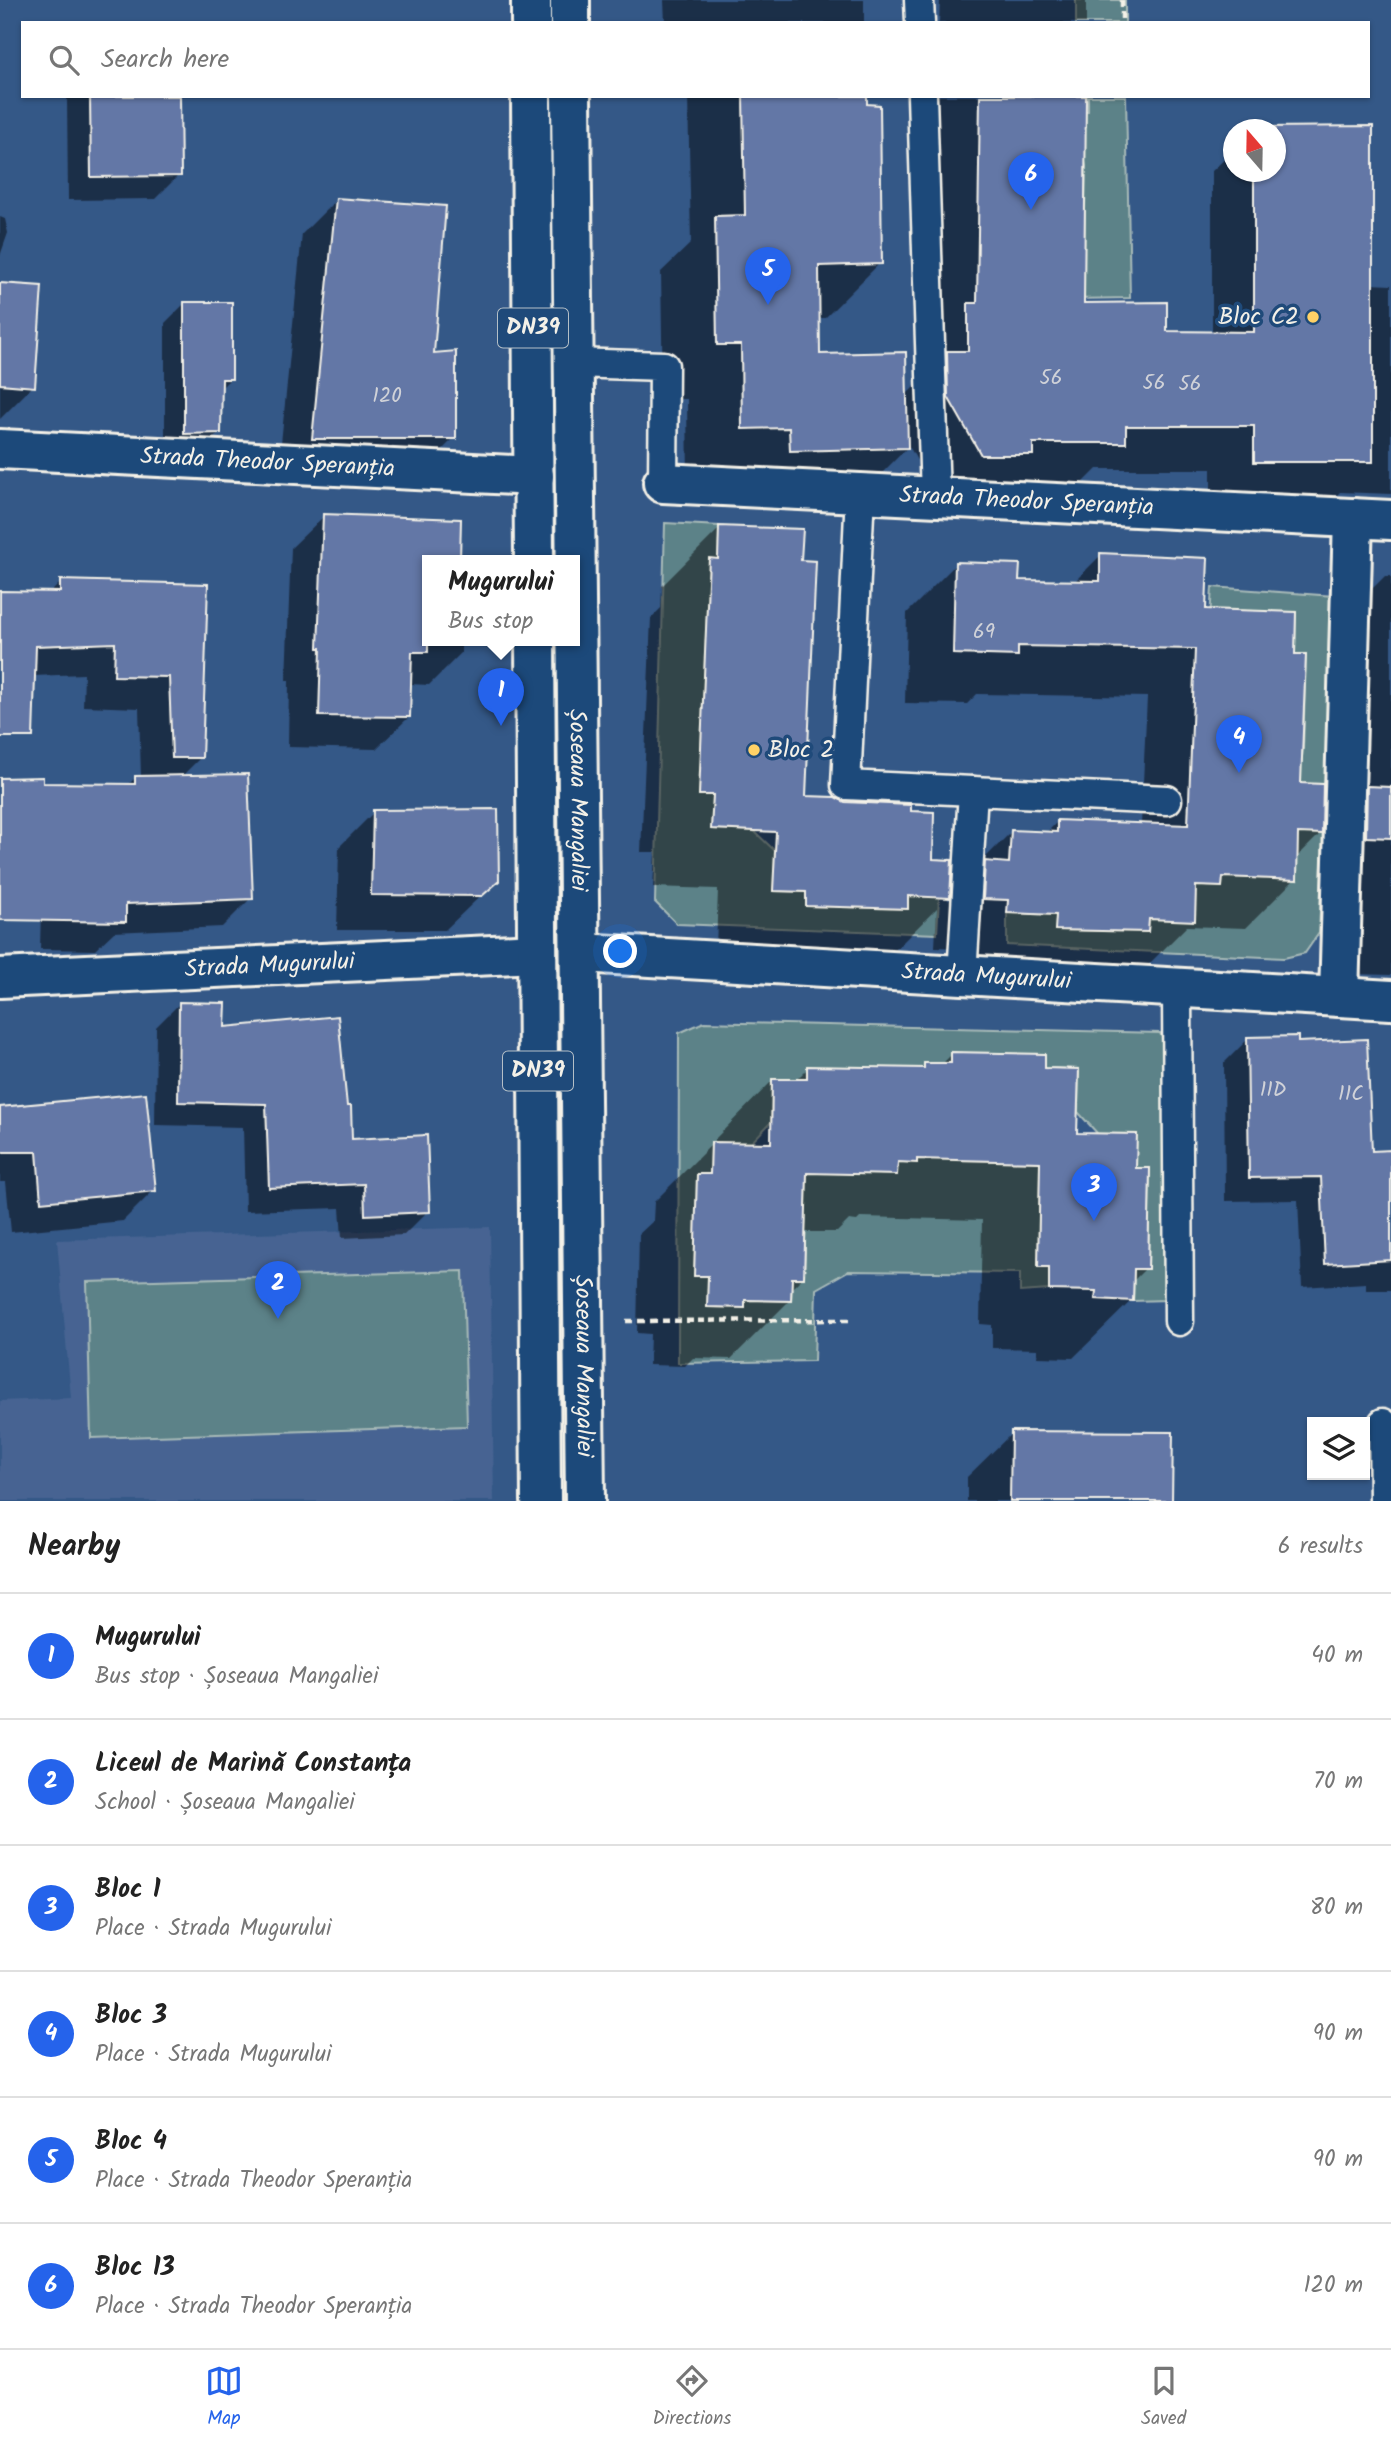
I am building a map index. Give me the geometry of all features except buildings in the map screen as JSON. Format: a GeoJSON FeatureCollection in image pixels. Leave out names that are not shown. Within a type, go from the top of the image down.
{"type":"FeatureCollection","features":[{"type":"Feature","properties":{"kind":"street"},"geometry":{"type":"LineString","coordinates":[[531,0],[531,21]]}},
{"type":"Feature","properties":{"kind":"street"},"geometry":{"type":"LineString","coordinates":[[570,0],[570,21]]}},
{"type":"Feature","properties":{"kind":"street","name":"DN39"},"geometry":{"type":"LineString","coordinates":[[531,98],[534,555]]}},
{"type":"Feature","properties":{"kind":"street","name":"Șoseaua Mangaliei"},"geometry":{"type":"LineString","coordinates":[[571,98],[575,555]]}},
{"type":"Feature","properties":{"kind":"street","name":"Strada Theodor Speranția"},"geometry":{"type":"LineString","coordinates":[[0,449],[534,476]]}},
{"type":"Feature","properties":{"kind":"street","name":"Strada Theodor Speranția"},"geometry":{"type":"LineString","coordinates":[[663,483],[1391,520]]}},
{"type":"Feature","properties":{"kind":"street"},"geometry":{"type":"LineString","coordinates":[[1339,997],[1353,518]]}},
{"type":"Feature","properties":{"kind":"street","name":"Șoseaua Mangaliei"},"geometry":{"type":"LineString","coordinates":[[535,646],[541,1501]]}},
{"type":"Feature","properties":{"kind":"street","name":"Șoseaua Mangaliei"},"geometry":{"type":"LineString","coordinates":[[576,646],[585,1501]]}},
{"type":"Feature","properties":{"kind":"street","name":"Strada Mugurului"},"geometry":{"type":"LineString","coordinates":[[0,978],[537,953]]}},
{"type":"Feature","properties":{"kind":"street","name":"Strada Mugurului"},"geometry":{"type":"LineString","coordinates":[[580,953],[1391,1000]]}},
{"type":"Feature","properties":{"kind":"lane"},"geometry":{"type":"LineString","coordinates":[[919,0],[920,21]]}},
{"type":"Feature","properties":{"kind":"lane"},"geometry":{"type":"LineString","coordinates":[[922,98],[935,497]]}},
{"type":"Feature","properties":{"kind":"lane"},"geometry":{"type":"LineString","coordinates":[[573,363],[664,366],[663,483]]}},
{"type":"Feature","properties":{"kind":"lane"},"geometry":{"type":"LineString","coordinates":[[860,493],[846,785],[1167,800]]}},
{"type":"Feature","properties":{"kind":"lane"},"geometry":{"type":"LineString","coordinates":[[962,975],[973,791]]}},
{"type":"Feature","properties":{"kind":"lane"},"geometry":{"type":"LineString","coordinates":[[1177,989],[1179,1321]]}},
{"type":"Feature","properties":{"kind":"lane"},"geometry":{"type":"LineString","coordinates":[[1383,1423],[1384,1501]]}},
{"type":"Feature","properties":{"kind":"path"},"geometry":{"type":"LineString","coordinates":[[1122,0],[1122,21]]}},
{"type":"Feature","properties":{"kind":"path"},"geometry":{"type":"LineString","coordinates":[[616,1321],[852,1320]]}},
{"type":"Feature","properties":{"kind":"shaded area"},"geometry":{"type":"Polygon","coordinates":[[[490,1227],[494,1501],[0,1501],[0,1401],[71,1398],[57,1240],[490,1227]]]}},
{"type":"Feature","properties":{"kind":"green space"},"geometry":{"type":"Polygon","coordinates":[[[1076,0],[1125,0],[1125,21],[1076,21],[1076,0]]]}},
{"type":"Feature","properties":{"kind":"green space"},"geometry":{"type":"Polygon","coordinates":[[[1088,98],[1126,98],[1130,298],[1071,299],[1084,254],[1086,166],[1074,111],[1088,111],[1088,98]]]}},
{"type":"Feature","properties":{"kind":"green space"},"geometry":{"type":"Polygon","coordinates":[[[665,523],[719,526],[718,559],[709,558],[699,794],[713,795],[711,829],[754,831],[775,851],[773,891],[806,892],[806,906],[907,909],[908,896],[939,897],[937,934],[677,924],[655,902],[665,523]]]}},
{"type":"Feature","properties":{"kind":"green space"},"geometry":{"type":"Polygon","coordinates":[[[1212,587],[1334,596],[1319,933],[1305,953],[1284,958],[1007,945],[1007,913],[1056,915],[1056,930],[1148,932],[1149,919],[1195,920],[1196,886],[1222,887],[1223,877],[1297,880],[1289,861],[1303,749],[1306,654],[1295,654],[1296,613],[1210,619],[1212,587]]]}},
{"type":"Feature","properties":{"kind":"green space"},"geometry":{"type":"Polygon","coordinates":[[[704,1022],[1160,1033],[1168,1051],[1167,1300],[1133,1301],[1134,1269],[1148,1269],[1150,1168],[1136,1168],[1078,1112],[1079,1069],[1045,1068],[951,1052],[951,1063],[924,1063],[923,1079],[807,1066],[807,1079],[772,1079],[771,1122],[751,1143],[711,1142],[710,1175],[697,1175],[694,1275],[708,1276],[707,1307],[744,1308],[745,1300],[791,1301],[792,1278],[804,1278],[807,1173],[898,1162],[917,1163],[917,1147],[950,1160],[1040,1162],[1038,1266],[1049,1267],[1049,1290],[1020,1292],[1020,1273],[848,1271],[816,1289],[814,1361],[678,1363],[679,1033],[704,1022]]]}},
{"type":"Feature","properties":{"kind":"green space"},"geometry":{"type":"Polygon","coordinates":[[[463,1271],[467,1426],[91,1438],[87,1282],[463,1271]]]}},
{"type":"Feature","properties":{"kind":"place","name":"Bloc 13"},"geometry":{"type":"Point","coordinates":[1031,210]}},
{"type":"Feature","properties":{"kind":"place","name":"Bloc 4"},"geometry":{"type":"Point","coordinates":[768,305]}},
{"type":"Feature","properties":{"kind":"place","name":"Bloc C2"},"geometry":{"type":"Point","coordinates":[1313,317]}},
{"type":"Feature","properties":{"kind":"place","name":"Mugurului"},"geometry":{"type":"Point","coordinates":[501,726]}},
{"type":"Feature","properties":{"kind":"place","name":"Bloc 2"},"geometry":{"type":"Point","coordinates":[754,750]}},
{"type":"Feature","properties":{"kind":"place","name":"Bloc 3"},"geometry":{"type":"Point","coordinates":[1239,773]}},
{"type":"Feature","properties":{"kind":"place","name":"Bloc 1"},"geometry":{"type":"Point","coordinates":[1094,1221]}},
{"type":"Feature","properties":{"kind":"place","name":"Liceul de Marină Constanța"},"geometry":{"type":"Point","coordinates":[278,1319]}}]}
